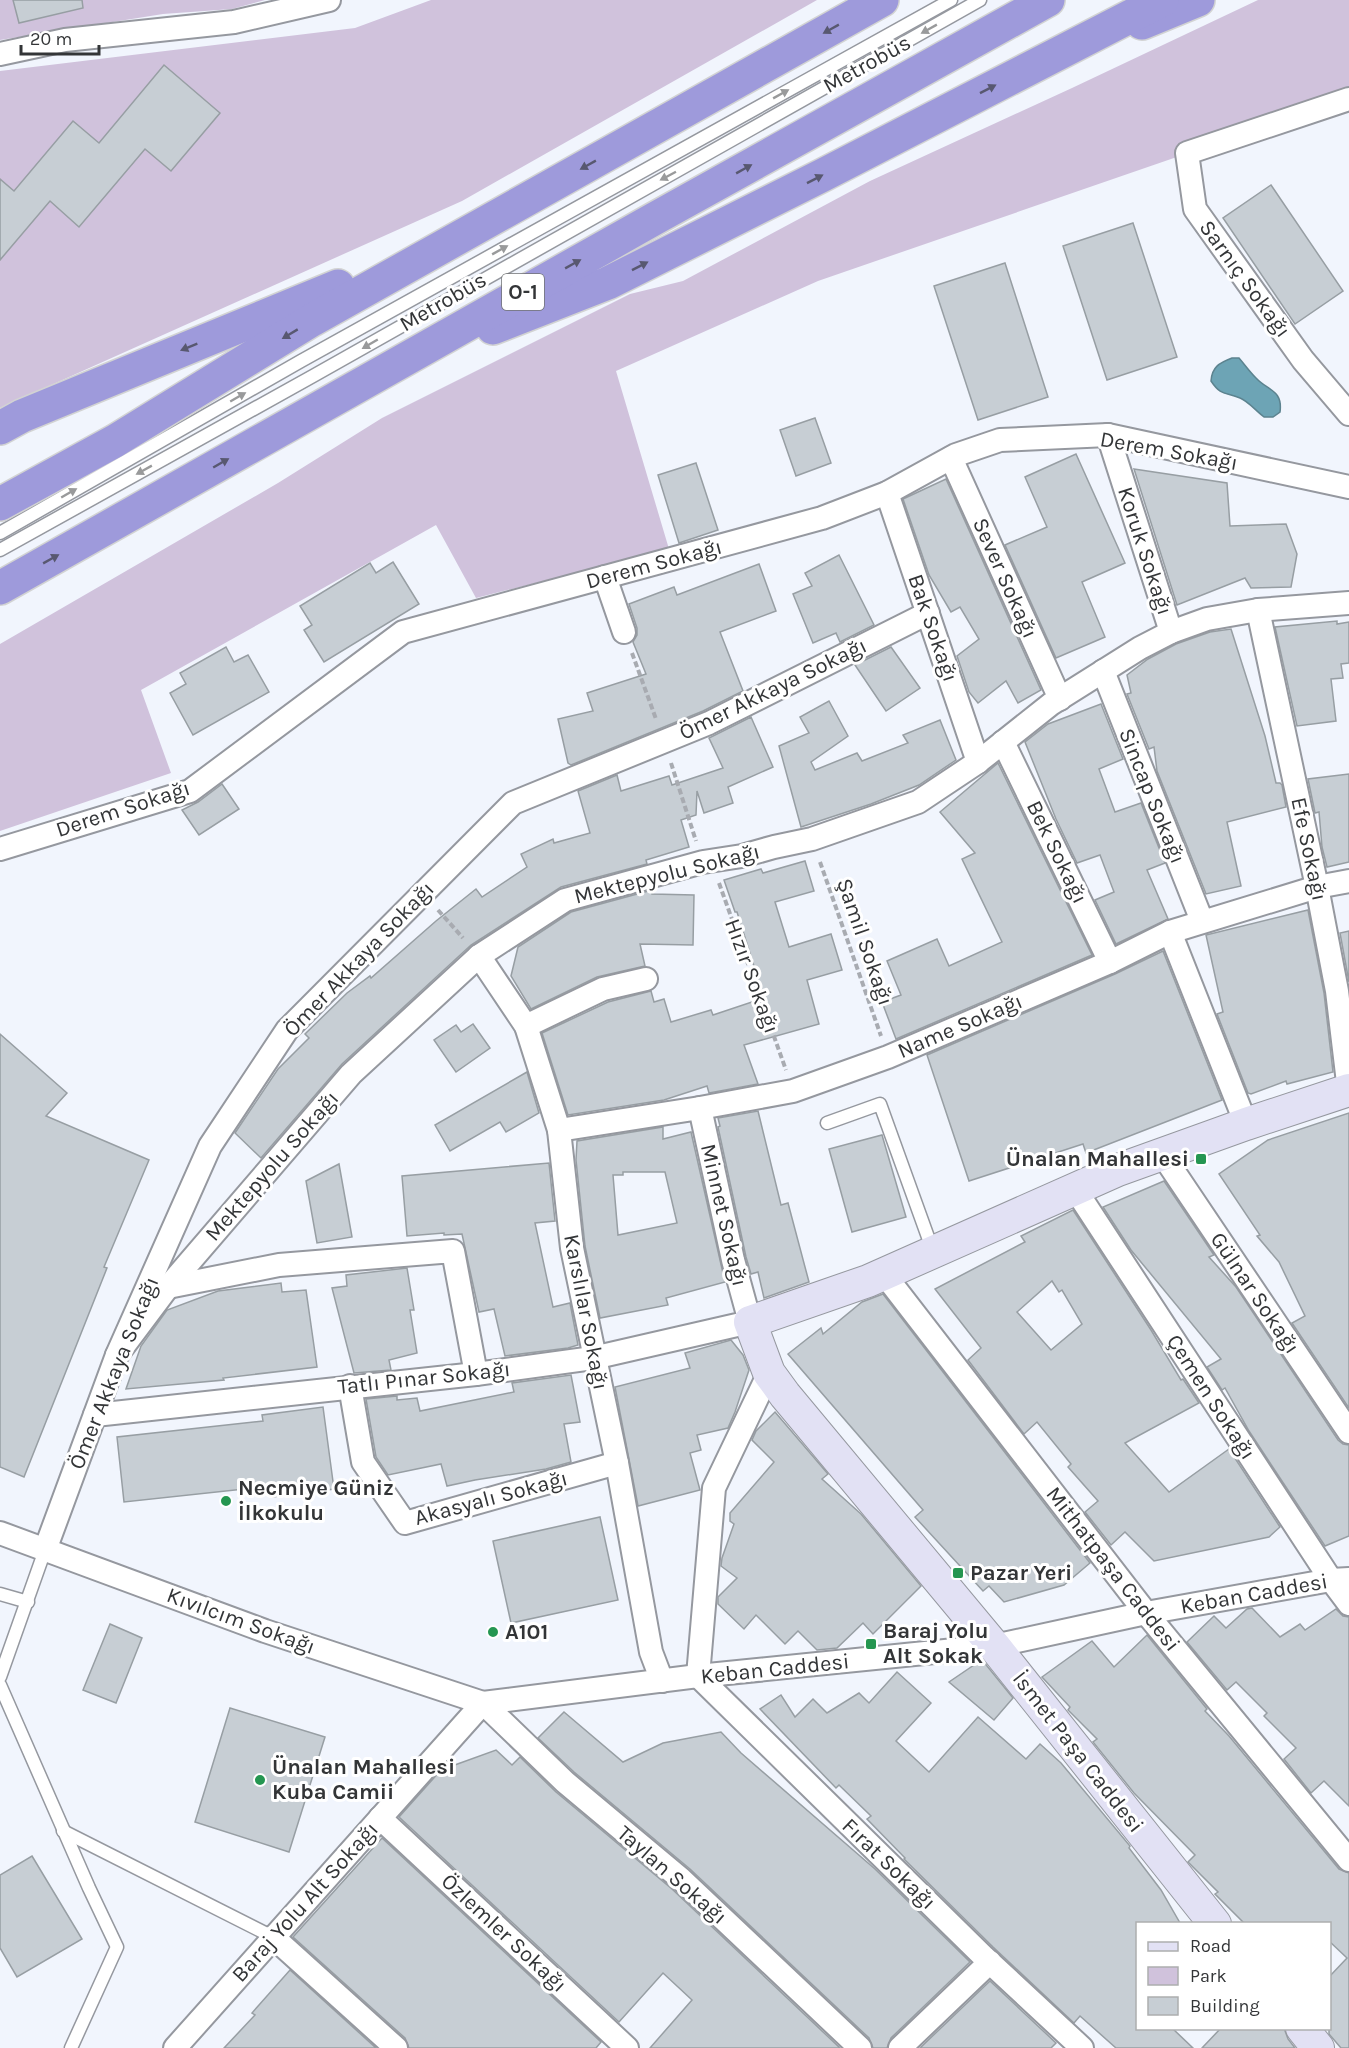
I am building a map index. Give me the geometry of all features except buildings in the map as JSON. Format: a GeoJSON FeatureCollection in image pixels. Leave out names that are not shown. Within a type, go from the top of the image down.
{"type":"FeatureCollection","features":[{"type":"Feature","properties":{"kind":"highway"},"geometry":{"type":"LineString","coordinates":[[0,504],[115,441],[312,320],[882,0]]}},
{"type":"Feature","properties":{"kind":"highway","name":"O-1"},"geometry":{"type":"LineString","coordinates":[[0,588],[1048,0]]}},
{"type":"Feature","properties":{"kind":"highway"},"geometry":{"type":"LineString","coordinates":[[373,377],[608,283],[1162,0]]}},
{"type":"Feature","properties":{"kind":"highway"},"geometry":{"type":"LineString","coordinates":[[1018,74],[1198,0]]}},
{"type":"Feature","properties":{"kind":"highway"},"geometry":{"type":"LineString","coordinates":[[0,428],[33,411],[476,229]]}},
{"type":"Feature","properties":{"kind":"street"},"geometry":{"type":"LineString","coordinates":[[0,54],[66,40],[234,22],[329,0]]}},
{"type":"Feature","properties":{"kind":"street","name":"Sarnıç Sokağı"},"geometry":{"type":"LineString","coordinates":[[1349,99],[1187,153],[1195,209],[1303,360],[1349,414]]}},
{"type":"Feature","properties":{"kind":"street","name":"Derem Sokağı"},"geometry":{"type":"LineString","coordinates":[[0,849],[190,791],[403,632],[822,518],[887,493],[951,458],[1000,440],[1108,435],[1349,487]]}},
{"type":"Feature","properties":{"kind":"street","name":"Koruk Sokağı"},"geometry":{"type":"LineString","coordinates":[[1108,435],[1171,633]]}},
{"type":"Feature","properties":{"kind":"street","name":"Sever Sokağı"},"geometry":{"type":"LineString","coordinates":[[951,458],[1060,699]]}},
{"type":"Feature","properties":{"kind":"street","name":"Bak Sokağı"},"geometry":{"type":"LineString","coordinates":[[887,493],[978,762]]}},
{"type":"Feature","properties":{"kind":"street"},"geometry":{"type":"LineString","coordinates":[[605,577],[624,632]]}},
{"type":"Feature","properties":{"kind":"street","name":"Mektepyolu Sokağı"},"geometry":{"type":"LineString","coordinates":[[117,1355],[168,1287],[351,1074],[479,956],[565,900],[707,861],[742,856],[812,839],[918,802],[978,762],[1060,699],[1140,648],[1171,633],[1207,620],[1258,610],[1349,603]]}},
{"type":"Feature","properties":{"kind":"street","name":"Efe Sokağı"},"geometry":{"type":"LineString","coordinates":[[1258,610],[1337,991],[1349,1090]]}},
{"type":"Feature","properties":{"kind":"street","name":"Ömer Akkaya Sokağı"},"geometry":{"type":"LineString","coordinates":[[45,1550],[117,1355],[210,1146],[287,1029],[513,803],[709,723],[928,613]]}},
{"type":"Feature","properties":{"kind":"street","name":"Sincap Sokağı"},"geometry":{"type":"LineString","coordinates":[[1103,671],[1202,921]]}},
{"type":"Feature","properties":{"kind":"street","name":"Bek Sokağı"},"geometry":{"type":"LineString","coordinates":[[1003,742],[1110,962]]}},
{"type":"Feature","properties":{"kind":"street","name":"Name Sokağı"},"geometry":{"type":"LineString","coordinates":[[559,1130],[793,1091],[888,1057],[1110,962],[1170,932],[1317,887],[1349,881]]}},
{"type":"Feature","properties":{"kind":"street"},"geometry":{"type":"LineString","coordinates":[[1170,932],[1246,1124]]}},
{"type":"Feature","properties":{"kind":"street","name":"Karslılar Sokağı"},"geometry":{"type":"LineString","coordinates":[[479,956],[526,1026],[559,1130],[572,1248],[617,1464],[651,1652],[662,1681]]}},
{"type":"Feature","properties":{"kind":"street"},"geometry":{"type":"LineString","coordinates":[[526,1026],[603,989],[646,979]]}},
{"type":"Feature","properties":{"kind":"street"},"geometry":{"type":"LineString","coordinates":[[750,1322],[868,1281],[1118,1170],[1349,1090]]}},
{"type":"Feature","properties":{"kind":"street","name":"Minnet Sokağı"},"geometry":{"type":"LineString","coordinates":[[700,1108],[733,1260],[750,1322]]}},
{"type":"Feature","properties":{"kind":"street","name":"Gülnar Sokağı"},"geometry":{"type":"LineString","coordinates":[[1162,1154],[1349,1432]]}},
{"type":"Feature","properties":{"kind":"street","name":"Çemen Sokağı"},"geometry":{"type":"LineString","coordinates":[[1075,1189],[1340,1580],[1349,1604]]}},
{"type":"Feature","properties":{"kind":"street"},"geometry":{"type":"LineString","coordinates":[[168,1287],[279,1265],[453,1251],[476,1374]]}},
{"type":"Feature","properties":{"kind":"street","name":"Mithatpaşa Caddesi"},"geometry":{"type":"LineString","coordinates":[[884,1274],[1146,1613],[1349,1860]]}},
{"type":"Feature","properties":{"kind":"street","name":"Tatlı Pınar Sokağı"},"geometry":{"type":"LineString","coordinates":[[95,1415],[476,1374],[594,1358],[750,1322]]}},
{"type":"Feature","properties":{"kind":"street","name":"İsmet Paşa Caddesi"},"geometry":{"type":"LineString","coordinates":[[750,1322],[769,1373],[785,1395],[994,1646],[1214,1922]]}},
{"type":"Feature","properties":{"kind":"street"},"geometry":{"type":"LineString","coordinates":[[698,1676],[714,1488],[769,1373]]}},
{"type":"Feature","properties":{"kind":"street","name":"Akasyalı Sokağı"},"geometry":{"type":"LineString","coordinates":[[351,1386],[363,1462],[405,1523],[617,1464]]}},
{"type":"Feature","properties":{"kind":"street","name":"Kıvılcım Sokağı"},"geometry":{"type":"LineString","coordinates":[[0,1533],[264,1631],[483,1703]]}},
{"type":"Feature","properties":{"kind":"street","name":"Keban Caddesi"},"geometry":{"type":"LineString","coordinates":[[662,1681],[994,1646],[1146,1613],[1340,1580]]}},
{"type":"Feature","properties":{"kind":"street","name":"Fırat Sokağı"},"geometry":{"type":"LineString","coordinates":[[698,1676],[990,1962],[1082,2048]]}},
{"type":"Feature","properties":{"kind":"street"},"geometry":{"type":"LineString","coordinates":[[483,1703],[662,1681]]}},
{"type":"Feature","properties":{"kind":"street","name":"Baraj Yolu Alt Sokağı"},"geometry":{"type":"LineString","coordinates":[[175,2048],[483,1703]]}},
{"type":"Feature","properties":{"kind":"street","name":"Taylan Sokağı"},"geometry":{"type":"LineString","coordinates":[[483,1703],[565,1782],[681,1879],[860,2048]]}},
{"type":"Feature","properties":{"kind":"street","name":"Özlemler Sokağı"},"geometry":{"type":"LineString","coordinates":[[380,1818],[627,2048]]}},
{"type":"Feature","properties":{"kind":"street"},"geometry":{"type":"LineString","coordinates":[[273,1937],[396,2048]]}},
{"type":"Feature","properties":{"kind":"street"},"geometry":{"type":"LineString","coordinates":[[900,2048],[990,1962]]}},
{"type":"Feature","properties":{"kind":"street"},"geometry":{"type":"LineString","coordinates":[[1304,2030],[1318,2048]]}},
{"type":"Feature","properties":{"kind":"lane","name":"Metrobüs"},"geometry":{"type":"LineString","coordinates":[[0,533],[311,355],[951,0]]}},
{"type":"Feature","properties":{"kind":"lane","name":"Metrobüs"},"geometry":{"type":"LineString","coordinates":[[0,550],[313,376],[586,220],[692,164],[980,0]]}},
{"type":"Feature","properties":{"kind":"lane"},"geometry":{"type":"LineString","coordinates":[[827,1123],[880,1104],[934,1252]]}},
{"type":"Feature","properties":{"kind":"lane"},"geometry":{"type":"LineString","coordinates":[[0,1677],[45,1550]]}},
{"type":"Feature","properties":{"kind":"lane"},"geometry":{"type":"LineString","coordinates":[[0,1594],[28,1602]]}},
{"type":"Feature","properties":{"kind":"lane"},"geometry":{"type":"LineString","coordinates":[[0,1685],[63,1831],[117,1947],[71,2048]]}},
{"type":"Feature","properties":{"kind":"lane"},"geometry":{"type":"LineString","coordinates":[[63,1831],[273,1937]]}},
{"type":"Feature","properties":{"kind":"path","name":"Hızır Sokağı"},"geometry":{"type":"LineString","coordinates":[[624,632],[793,1091]]}},
{"type":"Feature","properties":{"kind":"path","name":"Şamil Sokağı"},"geometry":{"type":"LineString","coordinates":[[812,839],[888,1057]]}},
{"type":"Feature","properties":{"kind":"path"},"geometry":{"type":"LineString","coordinates":[[423,892],[479,956]]}},
{"type":"Feature","properties":{"kind":"green space"},"geometry":{"type":"Polygon","coordinates":[[[0,0],[265,0],[232,9],[163,14],[0,40],[0,0]]]}},
{"type":"Feature","properties":{"kind":"green space"},"geometry":{"type":"Polygon","coordinates":[[[431,0],[817,0],[462,201],[0,408],[0,71],[355,28],[431,0]]]}},
{"type":"Feature","properties":{"kind":"green space"},"geometry":{"type":"Polygon","coordinates":[[[1258,0],[1349,0],[1349,102],[1200,149],[818,281],[616,371],[669,549],[476,598],[436,525],[141,690],[171,773],[0,831],[0,644],[278,483],[382,418],[630,294],[683,281],[870,181],[1258,0]]]}},
{"type":"Feature","properties":{"kind":"water"},"geometry":{"type":"Polygon","coordinates":[[[1232,358],[1239,358],[1256,378],[1277,395],[1280,412],[1273,417],[1264,417],[1243,399],[1224,393],[1215,386],[1211,381],[1215,369],[1232,358]]]}},
{"type":"Feature","properties":{"kind":"place","name":"Ünalan Mahallesi"},"geometry":{"type":"Point","coordinates":[1201,1159]}},
{"type":"Feature","properties":{"kind":"place","name":"Necmiye Güniz İlkokulu"},"geometry":{"type":"Point","coordinates":[226,1501]}},
{"type":"Feature","properties":{"kind":"place","name":"Pazar Yeri"},"geometry":{"type":"Point","coordinates":[958,1573]}},
{"type":"Feature","properties":{"kind":"place","name":"A101"},"geometry":{"type":"Point","coordinates":[493,1632]}},
{"type":"Feature","properties":{"kind":"place","name":"Baraj Yolu Alt Sokak"},"geometry":{"type":"Point","coordinates":[871,1644]}},
{"type":"Feature","properties":{"kind":"place","name":"Ünalan Mahallesi Kuba Camii"},"geometry":{"type":"Point","coordinates":[260,1780]}}]}
